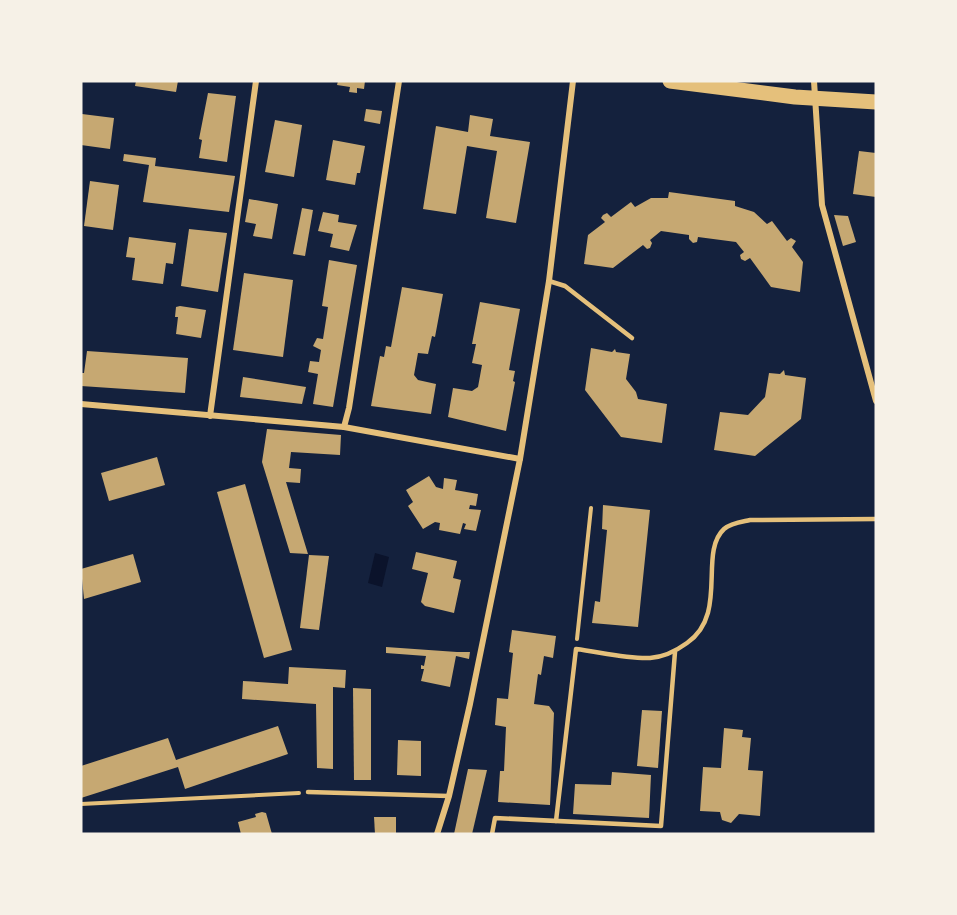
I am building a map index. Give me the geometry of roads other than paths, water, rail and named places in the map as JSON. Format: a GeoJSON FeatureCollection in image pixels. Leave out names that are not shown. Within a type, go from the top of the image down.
{"type":"FeatureCollection","features":[{"type":"Feature","properties":{"kind":"main road"},"geometry":{"type":"LineString","coordinates":[[670,81],[814,98],[876,102]]}},
{"type":"Feature","properties":{"kind":"street"},"geometry":{"type":"LineString","coordinates":[[210,416],[256,81]]}},
{"type":"Feature","properties":{"kind":"street"},"geometry":{"type":"LineString","coordinates":[[344,427],[349,408],[399,81]]}},
{"type":"Feature","properties":{"kind":"street"},"geometry":{"type":"LineString","coordinates":[[437,834],[449,796],[520,459],[549,281],[573,81]]}},
{"type":"Feature","properties":{"kind":"street"},"geometry":{"type":"LineString","coordinates":[[814,81],[822,205],[876,401]]}},
{"type":"Feature","properties":{"kind":"street"},"geometry":{"type":"LineString","coordinates":[[81,404],[344,427],[520,459]]}},
{"type":"Feature","properties":{"kind":"lane"},"geometry":{"type":"LineString","coordinates":[[549,281],[565,286],[632,338]]}},
{"type":"Feature","properties":{"kind":"lane"},"geometry":{"type":"LineString","coordinates":[[556,821],[576,649],[649,658],[675,651],[700,634],[706,625],[716,544],[723,530],[733,524],[750,520],[876,519]]}},
{"type":"Feature","properties":{"kind":"lane"},"geometry":{"type":"LineString","coordinates":[[492,834],[495,818],[661,826],[675,651]]}},
{"type":"Feature","properties":{"kind":"lane"},"geometry":{"type":"LineString","coordinates":[[308,792],[449,796]]}},
{"type":"Feature","properties":{"kind":"water"},"geometry":{"type":"Polygon","coordinates":[[[375,553],[389,557],[382,587],[368,583],[375,553]]]}}]}
